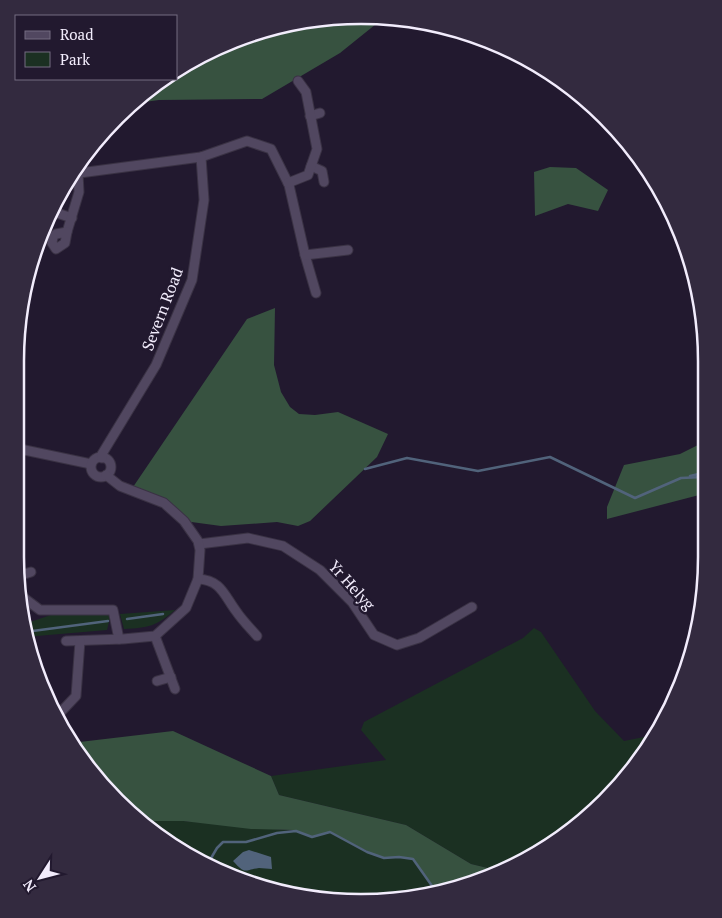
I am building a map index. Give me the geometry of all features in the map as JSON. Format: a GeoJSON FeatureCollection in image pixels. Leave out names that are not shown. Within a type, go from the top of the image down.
{"type":"FeatureCollection","features":[{"type":"Feature","properties":{"kind":"street"},"geometry":{"type":"LineString","coordinates":[[288,183],[308,174],[317,149],[306,92],[298,81]]}},
{"type":"Feature","properties":{"kind":"street"},"geometry":{"type":"LineString","coordinates":[[310,116],[320,113]]}},
{"type":"Feature","properties":{"kind":"street"},"geometry":{"type":"LineString","coordinates":[[82,172],[202,157],[247,141],[270,149],[288,183],[304,255],[316,293]]}},
{"type":"Feature","properties":{"kind":"street","name":"Severn Road"},"geometry":{"type":"LineString","coordinates":[[102,458],[102,454],[124,415],[156,365],[192,280],[204,200],[202,157]]}},
{"type":"Feature","properties":{"kind":"street"},"geometry":{"type":"LineString","coordinates":[[312,166],[322,172],[324,182]]}},
{"type":"Feature","properties":{"kind":"street"},"geometry":{"type":"LineString","coordinates":[[67,232],[79,192],[77,181]]}},
{"type":"Feature","properties":{"kind":"street"},"geometry":{"type":"LineString","coordinates":[[58,213],[72,218]]}},
{"type":"Feature","properties":{"kind":"street"},"geometry":{"type":"LineString","coordinates":[[304,255],[348,250]]}},
{"type":"Feature","properties":{"kind":"street"},"geometry":{"type":"LineString","coordinates":[[24,450],[91,464]]}},
{"type":"Feature","properties":{"kind":"street"},"geometry":{"type":"LineString","coordinates":[[97,458],[102,458],[108,461],[110,467],[106,475],[101,477],[95,475],[91,470],[91,464],[97,458]]}},
{"type":"Feature","properties":{"kind":"street"},"geometry":{"type":"LineString","coordinates":[[66,641],[155,636],[186,608],[198,579],[199,544],[194,533],[184,521],[164,503],[120,486],[106,475]]}},
{"type":"Feature","properties":{"kind":"street","name":"Yr Helyg"},"geometry":{"type":"LineString","coordinates":[[199,544],[248,538],[283,546],[320,570],[352,602],[374,635],[397,645],[419,638],[472,607]]}},
{"type":"Feature","properties":{"kind":"street"},"geometry":{"type":"LineString","coordinates":[[24,574],[31,572]]}},
{"type":"Feature","properties":{"kind":"street"},"geometry":{"type":"LineString","coordinates":[[198,579],[208,579],[222,588],[236,612],[257,636]]}},
{"type":"Feature","properties":{"kind":"street"},"geometry":{"type":"LineString","coordinates":[[27,600],[40,610],[113,610],[119,639]]}},
{"type":"Feature","properties":{"kind":"street"},"geometry":{"type":"LineString","coordinates":[[155,636],[175,689]]}},
{"type":"Feature","properties":{"kind":"street"},"geometry":{"type":"LineString","coordinates":[[62,711],[76,696],[80,641]]}},
{"type":"Feature","properties":{"kind":"street"},"geometry":{"type":"LineString","coordinates":[[157,681],[171,677]]}},
{"type":"Feature","properties":{"kind":"green space"},"geometry":{"type":"Polygon","coordinates":[[[339,24],[376,24],[340,53],[262,99],[159,100],[145,102],[192,69],[232,49],[295,30],[339,24]]]}},
{"type":"Feature","properties":{"kind":"green space"},"geometry":{"type":"Polygon","coordinates":[[[550,167],[576,168],[608,190],[598,211],[568,204],[535,216],[534,172],[550,167]]]}},
{"type":"Feature","properties":{"kind":"green space"},"geometry":{"type":"Polygon","coordinates":[[[275,308],[274,365],[281,392],[290,407],[299,414],[315,415],[338,412],[388,434],[377,457],[310,521],[298,526],[277,522],[221,526],[184,521],[164,503],[131,490],[247,319],[275,308]]]}},
{"type":"Feature","properties":{"kind":"green space"},"geometry":{"type":"Polygon","coordinates":[[[698,445],[698,495],[607,519],[607,507],[624,465],[680,454],[698,445]]]}},
{"type":"Feature","properties":{"kind":"green space"},"geometry":{"type":"Polygon","coordinates":[[[175,610],[157,623],[132,629],[124,629],[120,614],[175,610]]]}},
{"type":"Feature","properties":{"kind":"green space"},"geometry":{"type":"Polygon","coordinates":[[[57,613],[107,613],[110,618],[107,630],[33,636],[30,622],[57,613]]]}},
{"type":"Feature","properties":{"kind":"green space"},"geometry":{"type":"Polygon","coordinates":[[[534,628],[541,632],[595,711],[624,741],[646,737],[615,779],[583,811],[530,849],[491,869],[471,864],[406,825],[279,795],[271,776],[386,760],[361,730],[364,722],[523,638],[534,628]]]}},
{"type":"Feature","properties":{"kind":"green space"},"geometry":{"type":"Polygon","coordinates":[[[173,731],[271,776],[279,795],[406,825],[471,864],[491,869],[433,887],[413,859],[399,857],[384,858],[330,832],[312,837],[293,830],[251,829],[183,821],[151,821],[107,779],[80,742],[173,731]]]}},
{"type":"Feature","properties":{"kind":"green space"},"geometry":{"type":"Polygon","coordinates":[[[151,821],[183,821],[296,831],[312,837],[330,832],[367,852],[384,858],[399,857],[413,859],[433,887],[383,894],[339,894],[295,888],[232,869],[192,849],[151,821]]]}},
{"type":"Feature","properties":{"kind":"water"},"geometry":{"type":"Polygon","coordinates":[[[249,850],[271,857],[272,869],[243,870],[240,868],[233,861],[243,852],[249,850]]]}},
{"type":"Feature","properties":{"kind":"waterway"},"geometry":{"type":"LineString","coordinates":[[365,469],[407,458],[478,471],[550,457],[635,498],[681,478],[698,477]]}},
{"type":"Feature","properties":{"kind":"waterway"},"geometry":{"type":"LineString","coordinates":[[690,476],[698,474]]}},
{"type":"Feature","properties":{"kind":"waterway"},"geometry":{"type":"LineString","coordinates":[[127,619],[163,614]]}},
{"type":"Feature","properties":{"kind":"waterway"},"geometry":{"type":"LineString","coordinates":[[32,631],[108,621]]}},
{"type":"Feature","properties":{"kind":"waterway"},"geometry":{"type":"LineString","coordinates":[[211,858],[223,842],[246,842],[277,833],[296,831],[312,837],[330,832],[367,852],[384,858],[399,857],[413,859],[433,887]]}}]}
